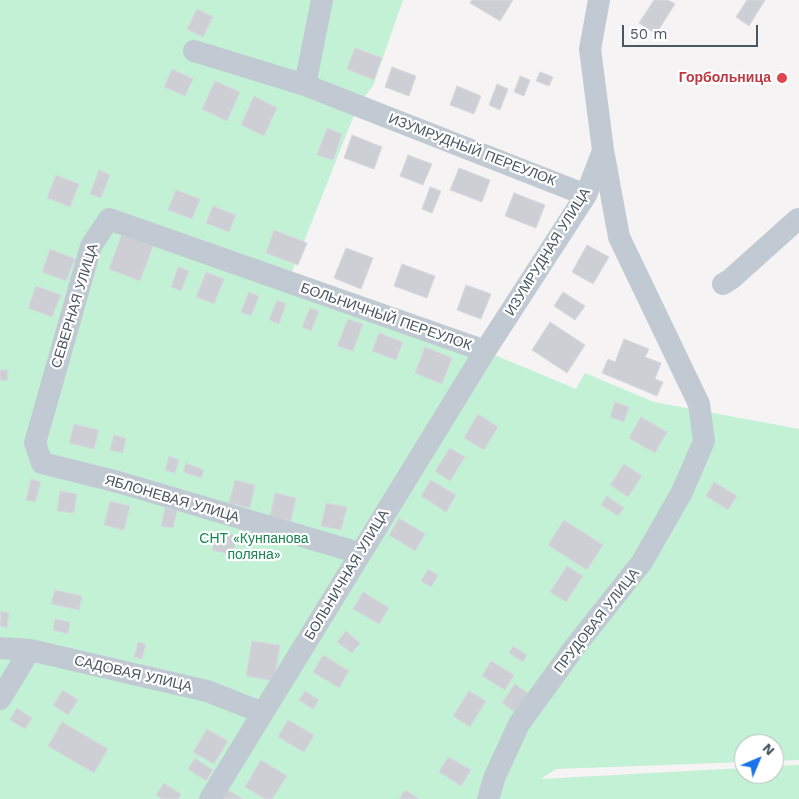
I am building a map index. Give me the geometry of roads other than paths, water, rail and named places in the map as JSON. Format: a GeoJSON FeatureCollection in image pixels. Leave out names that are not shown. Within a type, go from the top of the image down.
{"type":"FeatureCollection","features":[{"type":"Feature","properties":{"kind":"street"},"geometry":{"type":"LineString","coordinates":[[305,84],[322,0]]}},
{"type":"Feature","properties":{"kind":"street","name":"ИЗУМРУДНАЯ УЛИЦА"},"geometry":{"type":"LineString","coordinates":[[485,352],[586,195],[603,150],[590,49],[599,0]]}},
{"type":"Feature","properties":{"kind":"street","name":"ИЗУМРУДНЫЙ ПЕРЕУЛОК"},"geometry":{"type":"LineString","coordinates":[[194,51],[305,84],[586,195]]}},
{"type":"Feature","properties":{"kind":"street","name":"ПРУДОВАЯ УЛИЦА"},"geometry":{"type":"LineString","coordinates":[[488,799],[495,776],[519,724],[577,644],[642,562],[682,492],[704,440],[699,404],[663,322],[619,237],[603,150]]}},
{"type":"Feature","properties":{"kind":"street","name":"СЕВЕРНАЯ УЛИЦА"},"geometry":{"type":"LineString","coordinates":[[42,463],[35,443],[91,246],[109,219],[288,282]]}},
{"type":"Feature","properties":{"kind":"street"},"geometry":{"type":"LineString","coordinates":[[723,284],[798,219]]}},
{"type":"Feature","properties":{"kind":"street","name":"БОЛЬНИЧНЫЙ ПЕРЕУЛОК"},"geometry":{"type":"LineString","coordinates":[[288,282],[485,352]]}},
{"type":"Feature","properties":{"kind":"street","name":"БОЛЬНИЧНАЯ УЛИЦА"},"geometry":{"type":"LineString","coordinates":[[210,799],[359,553],[485,352]]}},
{"type":"Feature","properties":{"kind":"street","name":"ЯБЛОНЕВАЯ УЛИЦА"},"geometry":{"type":"LineString","coordinates":[[42,463],[118,482],[359,553]]}},
{"type":"Feature","properties":{"kind":"street","name":"САДОВАЯ УЛИЦА"},"geometry":{"type":"LineString","coordinates":[[0,648],[30,650],[207,691],[262,713]]}},
{"type":"Feature","properties":{"kind":"street"},"geometry":{"type":"LineString","coordinates":[[0,700],[30,650]]}},
{"type":"Feature","properties":{"kind":"place","name":"Горбольница"},"geometry":{"type":"Point","coordinates":[782,78]}},
{"type":"Feature","properties":{"kind":"park label","name":"СНТ «Кунпанова поляна»"},"geometry":{"type":"Point","coordinates":[254,548]}}]}
